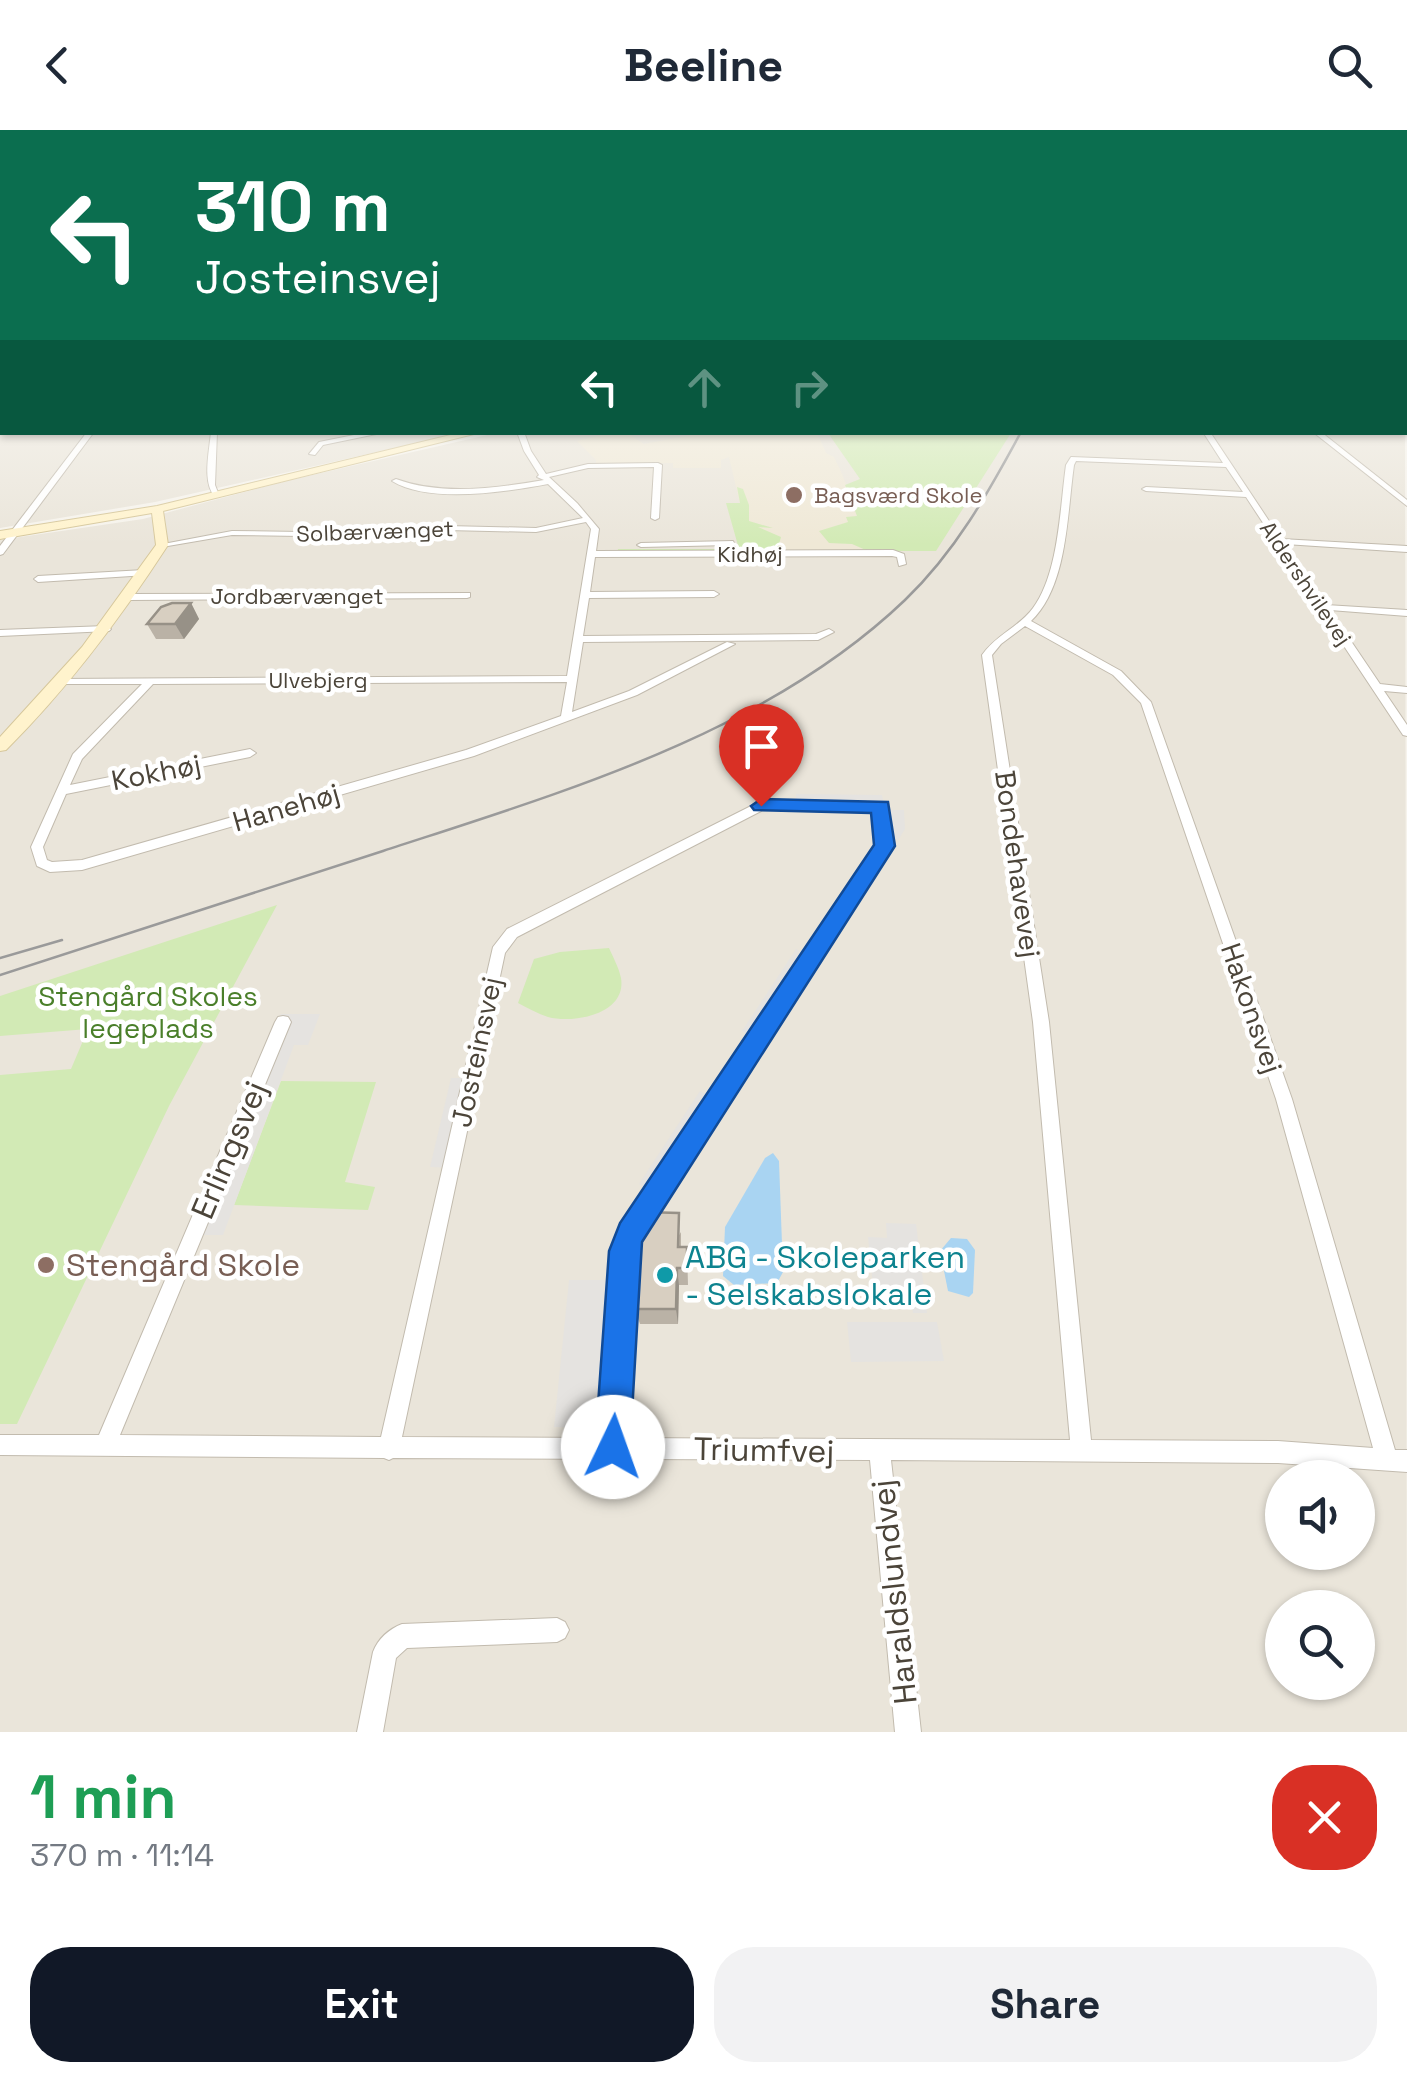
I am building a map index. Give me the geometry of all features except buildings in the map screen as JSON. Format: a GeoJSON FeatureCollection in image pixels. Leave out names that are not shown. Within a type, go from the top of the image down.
{"type":"FeatureCollection","features":[{"type":"Feature","properties":{"kind":"street"},"geometry":{"type":"LineString","coordinates":[[0,552],[88,435]]}},
{"type":"Feature","properties":{"kind":"street"},"geometry":{"type":"LineString","coordinates":[[214,435],[211,485],[215,494]]}},
{"type":"Feature","properties":{"kind":"street"},"geometry":{"type":"LineString","coordinates":[[316,460],[321,443],[366,435]]}},
{"type":"Feature","properties":{"kind":"street"},"geometry":{"type":"LineString","coordinates":[[0,535],[156,509],[316,460],[460,435]]}},
{"type":"Feature","properties":{"kind":"street"},"geometry":{"type":"LineString","coordinates":[[521,435],[526,453],[543,479],[595,529],[566,719]]}},
{"type":"Feature","properties":{"kind":"street","name":"Aldershvilevej"},"geometry":{"type":"LineString","coordinates":[[1208,435],[1407,733]]}},
{"type":"Feature","properties":{"kind":"street"},"geometry":{"type":"LineString","coordinates":[[1320,435],[1407,504]]}},
{"type":"Feature","properties":{"kind":"street","name":"Bondehavevej"},"geometry":{"type":"LineString","coordinates":[[1082,1452],[1040,1012],[988,661],[996,642],[1025,622],[1048,590],[1071,462],[1091,457],[1227,465]]}},
{"type":"Feature","properties":{"kind":"street"},"geometry":{"type":"LineString","coordinates":[[396,482],[419,489],[504,488],[588,466],[658,465],[655,518]]}},
{"type":"Feature","properties":{"kind":"street"},"geometry":{"type":"LineString","coordinates":[[1146,489],[1247,495]]}},
{"type":"Feature","properties":{"kind":"street"},"geometry":{"type":"LineString","coordinates":[[0,746],[64,681],[144,573],[162,545],[163,531],[156,509]]}},
{"type":"Feature","properties":{"kind":"street","name":"Solbærvænget"},"geometry":{"type":"LineString","coordinates":[[162,545],[232,533],[301,534],[406,527],[536,530],[587,519]]}},
{"type":"Feature","properties":{"kind":"street"},"geometry":{"type":"LineString","coordinates":[[1276,541],[1407,549]]}},
{"type":"Feature","properties":{"kind":"street"},"geometry":{"type":"LineString","coordinates":[[591,550],[730,544]]}},
{"type":"Feature","properties":{"kind":"street","name":"Kidhøj"},"geometry":{"type":"LineString","coordinates":[[591,550],[893,553],[901,556],[902,564]]}},
{"type":"Feature","properties":{"kind":"street"},"geometry":{"type":"LineString","coordinates":[[38,579],[144,573]]}},
{"type":"Feature","properties":{"kind":"street"},"geometry":{"type":"LineString","coordinates":[[584,595],[714,594]]}},
{"type":"Feature","properties":{"kind":"street","name":"Jordbærvænget"},"geometry":{"type":"LineString","coordinates":[[128,597],[467,595]]}},
{"type":"Feature","properties":{"kind":"street"},"geometry":{"type":"LineString","coordinates":[[1320,607],[1407,613]]}},
{"type":"Feature","properties":{"kind":"street","name":"Hakonsvej"},"geometry":{"type":"LineString","coordinates":[[1025,622],[1117,673],[1146,702],[1284,1099],[1397,1460]]}},
{"type":"Feature","properties":{"kind":"street"},"geometry":{"type":"LineString","coordinates":[[0,633],[106,629]]}},
{"type":"Feature","properties":{"kind":"street"},"geometry":{"type":"LineString","coordinates":[[578,639],[818,637],[829,632]]}},
{"type":"Feature","properties":{"kind":"street","name":"Hanehøj"},"geometry":{"type":"LineString","coordinates":[[150,681],[88,744],[62,791],[37,847],[37,856],[50,867],[82,865],[413,771],[634,693],[730,644]]}},
{"type":"Feature","properties":{"kind":"street","name":"Ulvebjerg"},"geometry":{"type":"LineString","coordinates":[[64,681],[572,679]]}},
{"type":"Feature","properties":{"kind":"street"},"geometry":{"type":"LineString","coordinates":[[1376,688],[1407,690]]}},
{"type":"Feature","properties":{"kind":"street","name":"Kokhøj"},"geometry":{"type":"LineString","coordinates":[[62,791],[250,753]]}},
{"type":"Feature","properties":{"kind":"street","name":"Josteinsvej"},"geometry":{"type":"LineString","coordinates":[[389,1449],[498,951],[512,932],[747,810],[761,806],[881,806],[885,846],[631,1233],[624,1251],[613,1447]]}},
{"type":"Feature","properties":{"kind":"street","name":"Erlingsvej"},"geometry":{"type":"LineString","coordinates":[[105,1445],[284,1022]]}},
{"type":"Feature","properties":{"kind":"street","name":"Triumfvej"},"geometry":{"type":"LineString","coordinates":[[0,1445],[1297,1452],[1397,1460]]}},
{"type":"Feature","properties":{"kind":"street","name":"Haraldslundvej"},"geometry":{"type":"LineString","coordinates":[[880,1452],[908,1732]]}},
{"type":"Feature","properties":{"kind":"street"},"geometry":{"type":"LineString","coordinates":[[370,1732],[385,1652],[402,1636],[557,1630]]}},
{"type":"Feature","properties":{"kind":"shaded area"},"geometry":{"type":"Polygon","coordinates":[[[0,435],[452,435],[155,502],[0,528],[0,435]]]}},
{"type":"Feature","properties":{"kind":"shaded area"},"geometry":{"type":"Polygon","coordinates":[[[487,435],[1405,435],[1407,1732],[0,1732],[0,540],[143,519],[286,481],[487,435]]]}},
{"type":"Feature","properties":{"kind":"shaded area","name":"Bagsværd Skole"},"geometry":{"type":"Polygon","coordinates":[[[602,435],[630,435],[644,444],[691,435],[818,435],[842,474],[871,551],[751,551],[729,457],[721,460],[721,468],[673,468],[673,463],[596,464],[577,441],[602,435]]]}},
{"type":"Feature","properties":{"kind":"shaded area"},"geometry":{"type":"Polygon","coordinates":[[[796,794],[882,795],[885,810],[904,810],[905,829],[898,840],[883,835],[878,809],[796,807],[796,794]]]}},
{"type":"Feature","properties":{"kind":"shaded area"},"geometry":{"type":"Polygon","coordinates":[[[796,949],[815,958],[762,1042],[742,1031],[796,949]]]}},
{"type":"Feature","properties":{"kind":"shaded area"},"geometry":{"type":"Polygon","coordinates":[[[281,1014],[320,1014],[308,1045],[294,1045],[223,1235],[192,1235],[281,1014]]]}},
{"type":"Feature","properties":{"kind":"shaded area"},"geometry":{"type":"Polygon","coordinates":[[[451,1078],[475,1078],[455,1168],[430,1167],[451,1078]]]}},
{"type":"Feature","properties":{"kind":"shaded area"},"geometry":{"type":"Polygon","coordinates":[[[700,1091],[721,1103],[661,1197],[639,1184],[700,1091]]]}},
{"type":"Feature","properties":{"kind":"shaded area"},"geometry":{"type":"Polygon","coordinates":[[[886,1223],[916,1224],[927,1313],[913,1313],[912,1307],[875,1305],[868,1237],[887,1238],[886,1223]]]}},
{"type":"Feature","properties":{"kind":"shaded area"},"geometry":{"type":"Polygon","coordinates":[[[569,1280],[618,1280],[608,1428],[554,1427],[569,1280]]]}},
{"type":"Feature","properties":{"kind":"shaded area"},"geometry":{"type":"Polygon","coordinates":[[[847,1322],[937,1322],[944,1361],[851,1362],[847,1322]]]}},
{"type":"Feature","properties":{"kind":"green space"},"geometry":{"type":"Polygon","coordinates":[[[829,435],[1010,435],[936,551],[868,551],[852,544],[829,543],[819,531],[848,522],[846,517],[857,516],[845,485],[860,479],[829,435]]]}},
{"type":"Feature","properties":{"kind":"green space"},"geometry":{"type":"Polygon","coordinates":[[[737,487],[743,489],[749,505],[749,521],[773,528],[758,527],[781,537],[777,551],[617,553],[618,549],[739,549],[726,503],[740,503],[737,487]]]}},
{"type":"Feature","properties":{"kind":"green space","name":"Stengård Skole"},"geometry":{"type":"Polygon","coordinates":[[[277,905],[169,1106],[17,1424],[0,1424],[0,1075],[71,1069],[88,1029],[0,1036],[0,996],[277,905]]]}},
{"type":"Feature","properties":{"kind":"green space"},"geometry":{"type":"Polygon","coordinates":[[[609,948],[621,978],[621,990],[607,1008],[584,1017],[559,1019],[518,1003],[534,959],[560,952],[609,948]]]}},
{"type":"Feature","properties":{"kind":"green space"},"geometry":{"type":"Polygon","coordinates":[[[281,1081],[376,1082],[345,1182],[375,1187],[368,1210],[234,1205],[281,1081]]]}},
{"type":"Feature","properties":{"kind":"water"},"geometry":{"type":"Polygon","coordinates":[[[773,1153],[779,1161],[783,1272],[777,1283],[734,1285],[723,1276],[725,1227],[765,1158],[773,1153]]]}},
{"type":"Feature","properties":{"kind":"water"},"geometry":{"type":"Polygon","coordinates":[[[951,1238],[967,1239],[975,1250],[973,1293],[969,1297],[948,1291],[940,1251],[951,1238]]]}},
{"type":"Feature","properties":{"kind":"tram line"},"geometry":{"type":"LineString","coordinates":[[0,975],[521,806],[659,754],[726,723],[850,647],[905,600],[955,541],[1019,435]]}},
{"type":"Feature","properties":{"kind":"tram line"},"geometry":{"type":"LineString","coordinates":[[0,958],[62,940]]}},
{"type":"Feature","properties":{"kind":"place","name":"Bagsværd Skole"},"geometry":{"type":"Point","coordinates":[794,495]}},
{"type":"Feature","properties":{"kind":"place","name":"Stengård Skole"},"geometry":{"type":"Point","coordinates":[46,1265]}},
{"type":"Feature","properties":{"kind":"place","name":"ABG - Skoleparken - Selskabslokale"},"geometry":{"type":"Point","coordinates":[665,1275]}},
{"type":"Feature","properties":{"kind":"route"},"geometry":{"type":"LineString","coordinates":[[613,1447],[624,1251],[631,1233],[885,846],[881,806],[761,806]]}},
{"type":"Feature","properties":{"kind":"park label","name":"Stengård Skoles legeplads"},"geometry":{"type":"Point","coordinates":[148,1012]}}]}
